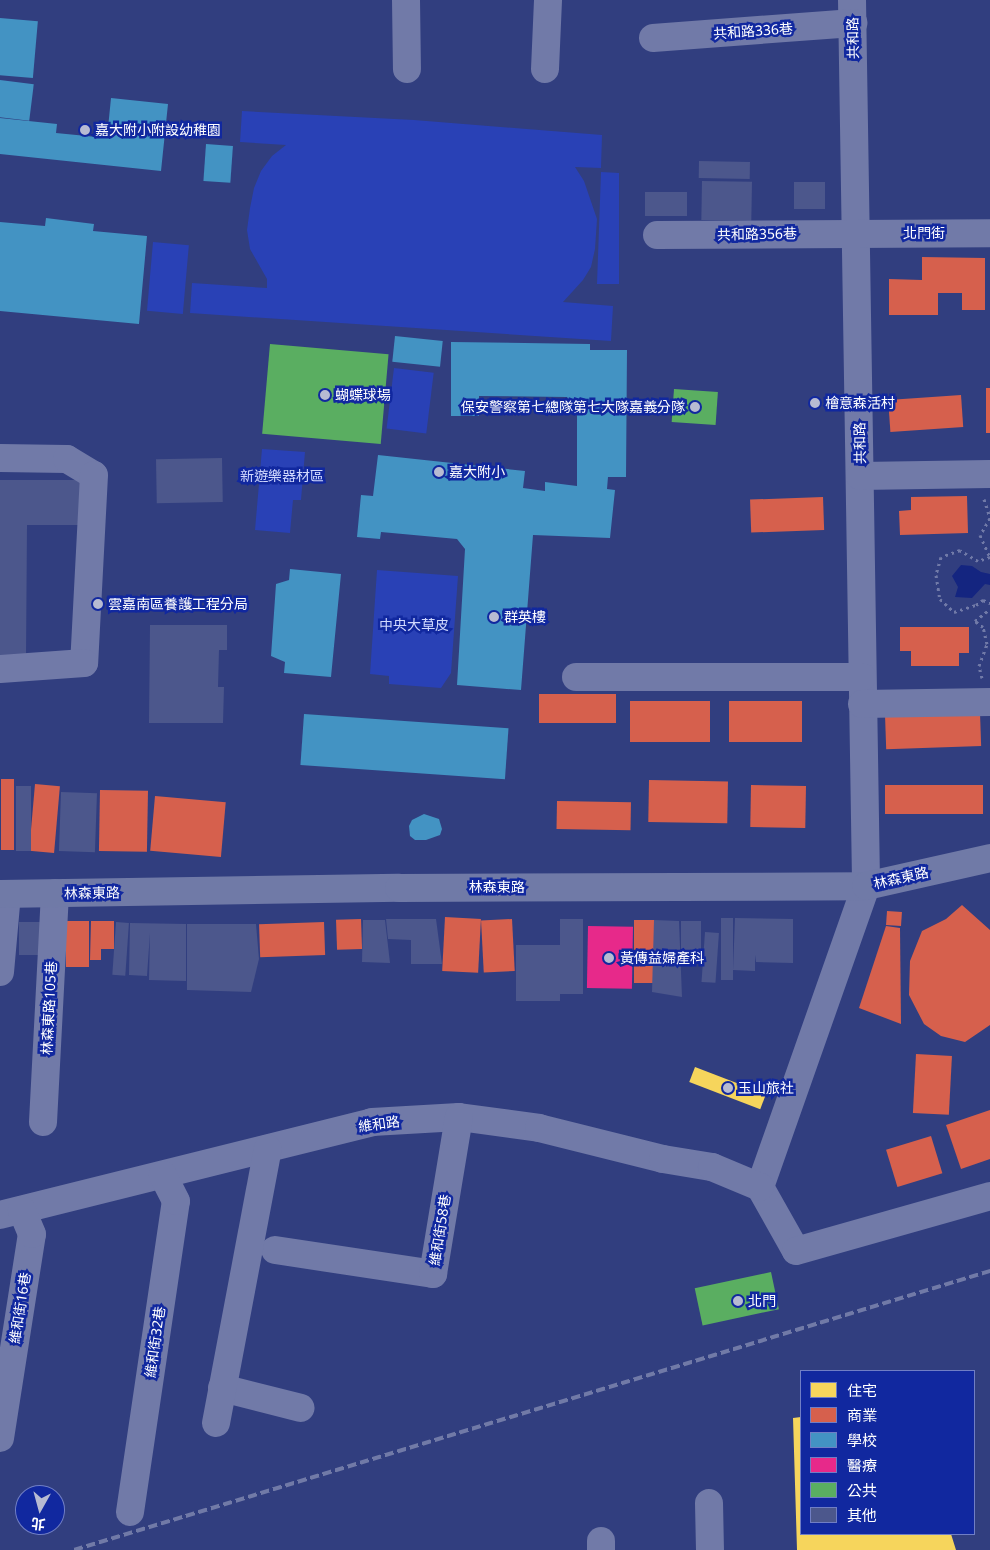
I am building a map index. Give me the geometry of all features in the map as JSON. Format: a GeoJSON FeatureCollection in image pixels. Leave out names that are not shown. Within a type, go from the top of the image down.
{"type":"FeatureCollection","features":[{"type":"Feature","properties":{"kind":"main road","name":"林森東路"},"geometry":{"type":"LineString","coordinates":[[4,894],[399,888],[866,886],[990,858]]}},
{"type":"Feature","properties":{"kind":"street"},"geometry":{"type":"LineString","coordinates":[[406,0],[407,69]]}},
{"type":"Feature","properties":{"kind":"street"},"geometry":{"type":"LineString","coordinates":[[546,69],[548,0]]}},
{"type":"Feature","properties":{"kind":"street","name":"共和路336巷"},"geometry":{"type":"LineString","coordinates":[[653,38],[853,11]]}},
{"type":"Feature","properties":{"kind":"street","name":"共和路"},"geometry":{"type":"LineString","coordinates":[[853,11],[866,886]]}},
{"type":"Feature","properties":{"kind":"street","name":"北門街"},"geometry":{"type":"LineString","coordinates":[[857,233],[990,233]]}},
{"type":"Feature","properties":{"kind":"street","name":"共和路356巷"},"geometry":{"type":"LineString","coordinates":[[657,235],[857,233]]}},
{"type":"Feature","properties":{"kind":"street"},"geometry":{"type":"LineString","coordinates":[[0,458],[67,458],[94,475],[84,663],[0,669]]}},
{"type":"Feature","properties":{"kind":"street"},"geometry":{"type":"LineString","coordinates":[[860,476],[988,484]]}},
{"type":"Feature","properties":{"kind":"street"},"geometry":{"type":"LineString","coordinates":[[576,677],[862,677]]}},
{"type":"Feature","properties":{"kind":"street"},"geometry":{"type":"LineString","coordinates":[[862,704],[989,702]]}},
{"type":"Feature","properties":{"kind":"street"},"geometry":{"type":"LineString","coordinates":[[866,886],[760,1187],[796,1251],[990,1196]]}},
{"type":"Feature","properties":{"kind":"street","name":"林森東路105巷"},"geometry":{"type":"LineString","coordinates":[[43,1122],[55,893]]}},
{"type":"Feature","properties":{"kind":"street"},"geometry":{"type":"LineString","coordinates":[[0,972],[4,894]]}},
{"type":"Feature","properties":{"kind":"street","name":"維和路"},"geometry":{"type":"LineString","coordinates":[[11,1213],[372,1122],[459,1117],[538,1128],[662,1159],[712,1167],[760,1187]]}},
{"type":"Feature","properties":{"kind":"street","name":"維和街58巷"},"geometry":{"type":"LineString","coordinates":[[275,1250],[433,1274],[459,1117]]}},
{"type":"Feature","properties":{"kind":"street"},"geometry":{"type":"LineString","coordinates":[[216,1422],[268,1148]]}},
{"type":"Feature","properties":{"kind":"street","name":"維和街32巷"},"geometry":{"type":"LineString","coordinates":[[130,1512],[176,1201],[163,1175]]}},
{"type":"Feature","properties":{"kind":"street","name":"維和街16巷"},"geometry":{"type":"LineString","coordinates":[[0,1438],[32,1234],[11,1213]]}},
{"type":"Feature","properties":{"kind":"street"},"geometry":{"type":"LineString","coordinates":[[222,1388],[301,1408]]}},
{"type":"Feature","properties":{"kind":"street"},"geometry":{"type":"LineString","coordinates":[[709,1503],[710,1550]]}},
{"type":"Feature","properties":{"kind":"path"},"geometry":{"type":"LineString","coordinates":[[988,484],[983,500],[990,518],[980,535],[990,557],[978,561],[960,550],[941,558],[936,576],[940,599],[954,612],[976,605],[983,600],[990,603]]}},
{"type":"Feature","properties":{"kind":"path"},"geometry":{"type":"LineString","coordinates":[[989,702],[979,666],[987,644],[983,627],[976,621],[990,609]]}},
{"type":"Feature","properties":{"kind":"green space"},"geometry":{"type":"Polygon","coordinates":[[[242,111],[414,120],[602,135],[601,168],[575,167],[584,181],[597,219],[595,249],[591,267],[583,280],[563,302],[613,306],[611,341],[190,313],[192,283],[267,288],[267,279],[250,249],[247,230],[254,188],[261,171],[272,156],[286,145],[240,142],[242,111]]]}},
{"type":"Feature","properties":{"kind":"green space"},"geometry":{"type":"Polygon","coordinates":[[[601,172],[619,173],[619,284],[597,284],[601,172]]]}},
{"type":"Feature","properties":{"kind":"green space"},"geometry":{"type":"Polygon","coordinates":[[[153,242],[189,245],[183,314],[147,311],[153,242]]]}},
{"type":"Feature","properties":{"kind":"green space"},"geometry":{"type":"Polygon","coordinates":[[[394,368],[434,373],[426,433],[387,429],[394,368]]]}},
{"type":"Feature","properties":{"kind":"green space","name":"新遊樂器材區"},"geometry":{"type":"Polygon","coordinates":[[[262,449],[305,452],[301,500],[293,500],[290,533],[255,530],[262,449]]]}},
{"type":"Feature","properties":{"kind":"green space","name":"中央大草皮"},"geometry":{"type":"Polygon","coordinates":[[[377,570],[458,576],[451,673],[441,688],[389,684],[389,676],[370,674],[377,570]]]}},
{"type":"Feature","properties":{"kind":"shaded area"},"geometry":{"type":"Polygon","coordinates":[[[961,565],[972,566],[981,572],[990,574],[990,585],[985,584],[972,598],[955,597],[958,587],[952,576],[961,565]]]}},
{"type":"Feature","properties":{"kind":"building: 住宅","name":"玉山旅社"},"geometry":{"type":"Polygon","coordinates":[[[695,1067],[766,1094],[760,1109],[689,1082],[695,1067]]]}},
{"type":"Feature","properties":{"kind":"building: 住宅"},"geometry":{"type":"Polygon","coordinates":[[[800,1417],[800,1535],[951,1535],[956,1550],[797,1550],[793,1418],[800,1417]]]}},
{"type":"Feature","properties":{"kind":"building: 商業"},"geometry":{"type":"Polygon","coordinates":[[[922,257],[985,258],[985,310],[962,310],[962,293],[938,293],[938,315],[889,315],[889,279],[922,280],[922,257]]]}},
{"type":"Feature","properties":{"kind":"building: 商業"},"geometry":{"type":"Polygon","coordinates":[[[986,388],[990,388],[990,433],[986,433],[986,388]]]}},
{"type":"Feature","properties":{"kind":"building: 商業"},"geometry":{"type":"Polygon","coordinates":[[[961,395],[963,427],[890,432],[888,400],[961,395]]]}},
{"type":"Feature","properties":{"kind":"building: 商業"},"geometry":{"type":"Polygon","coordinates":[[[967,496],[968,533],[900,535],[899,511],[911,510],[911,497],[967,496]]]}},
{"type":"Feature","properties":{"kind":"building: 商業"},"geometry":{"type":"Polygon","coordinates":[[[823,497],[824,530],[751,533],[750,500],[823,497]]]}},
{"type":"Feature","properties":{"kind":"building: 商業"},"geometry":{"type":"Polygon","coordinates":[[[900,627],[969,627],[969,653],[959,653],[959,666],[911,666],[911,651],[900,651],[900,627]]]}},
{"type":"Feature","properties":{"kind":"building: 商業"},"geometry":{"type":"Polygon","coordinates":[[[539,694],[616,694],[616,723],[539,723],[539,694]]]}},
{"type":"Feature","properties":{"kind":"building: 商業"},"geometry":{"type":"Polygon","coordinates":[[[630,701],[710,701],[710,742],[630,742],[630,701]]]}},
{"type":"Feature","properties":{"kind":"building: 商業"},"geometry":{"type":"Polygon","coordinates":[[[729,701],[802,701],[802,742],[729,742],[729,701]]]}},
{"type":"Feature","properties":{"kind":"building: 商業"},"geometry":{"type":"Polygon","coordinates":[[[980,713],[981,746],[886,749],[885,716],[980,713]]]}},
{"type":"Feature","properties":{"kind":"building: 商業"},"geometry":{"type":"Polygon","coordinates":[[[1,779],[14,779],[14,850],[1,850],[1,779]]]}},
{"type":"Feature","properties":{"kind":"building: 商業"},"geometry":{"type":"Polygon","coordinates":[[[649,780],[728,781],[727,823],[648,822],[649,780]]]}},
{"type":"Feature","properties":{"kind":"building: 商業"},"geometry":{"type":"Polygon","coordinates":[[[35,784],[60,786],[54,853],[29,851],[35,784]]]}},
{"type":"Feature","properties":{"kind":"building: 商業"},"geometry":{"type":"Polygon","coordinates":[[[751,785],[806,786],[805,828],[750,827],[751,785]]]}},
{"type":"Feature","properties":{"kind":"building: 商業"},"geometry":{"type":"Polygon","coordinates":[[[885,785],[983,785],[983,814],[885,814],[885,785]]]}},
{"type":"Feature","properties":{"kind":"building: 商業"},"geometry":{"type":"Polygon","coordinates":[[[100,790],[148,791],[147,852],[99,851],[100,790]]]}},
{"type":"Feature","properties":{"kind":"building: 商業"},"geometry":{"type":"Polygon","coordinates":[[[155,796],[226,802],[221,857],[150,851],[155,796]]]}},
{"type":"Feature","properties":{"kind":"building: 商業"},"geometry":{"type":"Polygon","coordinates":[[[557,801],[631,802],[631,830],[557,829],[557,801]]]}},
{"type":"Feature","properties":{"kind":"building: 商業"},"geometry":{"type":"Polygon","coordinates":[[[962,905],[990,930],[990,1025],[965,1042],[941,1036],[924,1024],[909,995],[910,961],[922,931],[946,919],[962,905]]]}},
{"type":"Feature","properties":{"kind":"building: 商業"},"geometry":{"type":"Polygon","coordinates":[[[887,911],[902,912],[901,926],[886,925],[887,911]]]}},
{"type":"Feature","properties":{"kind":"building: 商業"},"geometry":{"type":"Polygon","coordinates":[[[445,917],[481,919],[478,973],[442,971],[445,917]]]}},
{"type":"Feature","properties":{"kind":"building: 商業"},"geometry":{"type":"Polygon","coordinates":[[[361,919],[362,949],[337,950],[336,920],[361,919]]]}},
{"type":"Feature","properties":{"kind":"building: 商業"},"geometry":{"type":"Polygon","coordinates":[[[512,919],[515,971],[484,973],[481,921],[512,919]]]}},
{"type":"Feature","properties":{"kind":"building: 商業"},"geometry":{"type":"Polygon","coordinates":[[[634,920],[654,920],[654,983],[634,983],[634,920]]]}},
{"type":"Feature","properties":{"kind":"building: 商業"},"geometry":{"type":"Polygon","coordinates":[[[66,921],[89,921],[89,967],[66,967],[66,921]]]}},
{"type":"Feature","properties":{"kind":"building: 商業"},"geometry":{"type":"Polygon","coordinates":[[[91,921],[114,921],[114,949],[101,949],[101,960],[90,960],[91,921]]]}},
{"type":"Feature","properties":{"kind":"building: 商業"},"geometry":{"type":"Polygon","coordinates":[[[324,922],[325,955],[260,957],[259,924],[324,922]]]}},
{"type":"Feature","properties":{"kind":"building: 商業"},"geometry":{"type":"Polygon","coordinates":[[[886,926],[900,928],[901,1024],[859,1008],[886,926]]]}},
{"type":"Feature","properties":{"kind":"building: 商業"},"geometry":{"type":"Polygon","coordinates":[[[916,1054],[952,1056],[949,1115],[913,1113],[916,1054]]]}},
{"type":"Feature","properties":{"kind":"building: 商業"},"geometry":{"type":"Polygon","coordinates":[[[990,1110],[990,1159],[961,1169],[946,1125],[990,1110]]]}},
{"type":"Feature","properties":{"kind":"building: 商業"},"geometry":{"type":"Polygon","coordinates":[[[931,1136],[942,1173],[897,1187],[886,1150],[931,1136]]]}},
{"type":"Feature","properties":{"kind":"building: 學校"},"geometry":{"type":"Polygon","coordinates":[[[0,18],[38,21],[33,78],[0,75],[0,18]]]}},
{"type":"Feature","properties":{"kind":"building: 學校"},"geometry":{"type":"Polygon","coordinates":[[[0,80],[34,84],[29,121],[0,117],[0,80]]]}},
{"type":"Feature","properties":{"kind":"building: 學校"},"geometry":{"type":"Polygon","coordinates":[[[111,98],[168,104],[161,171],[0,154],[0,118],[57,124],[56,133],[107,138],[111,98]]]}},
{"type":"Feature","properties":{"kind":"building: 學校"},"geometry":{"type":"Polygon","coordinates":[[[206,144],[233,146],[230,183],[203,181],[206,144]]]}},
{"type":"Feature","properties":{"kind":"building: 學校"},"geometry":{"type":"Polygon","coordinates":[[[46,218],[94,224],[93,231],[147,236],[139,324],[0,311],[0,222],[45,226],[46,218]]]}},
{"type":"Feature","properties":{"kind":"building: 學校"},"geometry":{"type":"Polygon","coordinates":[[[395,336],[443,341],[440,367],[392,362],[395,336]]]}},
{"type":"Feature","properties":{"kind":"building: 學校","name":"群英樓"},"geometry":{"type":"Polygon","coordinates":[[[451,342],[590,344],[590,350],[627,350],[626,477],[608,477],[607,489],[615,490],[610,538],[533,535],[521,690],[457,685],[465,549],[457,539],[381,532],[380,539],[357,537],[361,495],[373,496],[378,455],[525,471],[523,488],[545,491],[545,482],[577,486],[577,407],[567,397],[479,396],[479,416],[451,416],[451,342]]]}},
{"type":"Feature","properties":{"kind":"building: 學校"},"geometry":{"type":"Polygon","coordinates":[[[290,569],[341,574],[331,677],[284,673],[285,662],[271,656],[276,584],[289,580],[290,569]]]}},
{"type":"Feature","properties":{"kind":"building: 學校"},"geometry":{"type":"Polygon","coordinates":[[[304,714],[509,728],[505,779],[300,765],[304,714]]]}},
{"type":"Feature","properties":{"kind":"building: 學校"},"geometry":{"type":"Polygon","coordinates":[[[424,814],[439,819],[442,829],[440,835],[426,840],[415,840],[410,836],[409,826],[412,820],[424,814]]]}},
{"type":"Feature","properties":{"kind":"building: 醫療","name":"黃傳益婦產科"},"geometry":{"type":"Polygon","coordinates":[[[588,926],[633,927],[632,989],[587,988],[588,926]]]}},
{"type":"Feature","properties":{"kind":"building: 公共","name":"蝴蝶球場"},"geometry":{"type":"Polygon","coordinates":[[[270,344],[389,354],[381,444],[262,434],[270,344]]]}},
{"type":"Feature","properties":{"kind":"building: 公共","name":"保安警察第七總隊第七大隊嘉義分隊"},"geometry":{"type":"Polygon","coordinates":[[[674,389],[718,392],[716,425],[672,422],[674,389]]]}},
{"type":"Feature","properties":{"kind":"building: 公共","name":"北門"},"geometry":{"type":"Polygon","coordinates":[[[771,1272],[779,1309],[703,1325],[695,1288],[771,1272]]]}},
{"type":"Feature","properties":{"kind":"building: 其他"},"geometry":{"type":"Polygon","coordinates":[[[699,161],[750,162],[750,179],[699,178],[699,161]]]}},
{"type":"Feature","properties":{"kind":"building: 其他"},"geometry":{"type":"Polygon","coordinates":[[[702,181],[752,182],[751,221],[701,220],[702,181]]]}},
{"type":"Feature","properties":{"kind":"building: 其他"},"geometry":{"type":"Polygon","coordinates":[[[794,182],[825,182],[825,209],[794,209],[794,182]]]}},
{"type":"Feature","properties":{"kind":"building: 其他"},"geometry":{"type":"Polygon","coordinates":[[[645,192],[687,192],[687,216],[645,216],[645,192]]]}},
{"type":"Feature","properties":{"kind":"building: 其他"},"geometry":{"type":"Polygon","coordinates":[[[222,458],[223,502],[157,503],[156,459],[222,458]]]}},
{"type":"Feature","properties":{"kind":"building: 其他"},"geometry":{"type":"Polygon","coordinates":[[[0,480],[86,480],[85,525],[27,525],[26,658],[0,658],[0,480]]]}},
{"type":"Feature","properties":{"kind":"building: 其他"},"geometry":{"type":"Polygon","coordinates":[[[150,625],[227,625],[227,650],[219,650],[218,687],[224,687],[223,723],[149,723],[150,625]]]}},
{"type":"Feature","properties":{"kind":"building: 其他"},"geometry":{"type":"Polygon","coordinates":[[[16,786],[31,786],[31,851],[16,851],[16,786]]]}},
{"type":"Feature","properties":{"kind":"building: 其他"},"geometry":{"type":"Polygon","coordinates":[[[61,792],[97,793],[95,852],[59,851],[61,792]]]}},
{"type":"Feature","properties":{"kind":"building: 其他"},"geometry":{"type":"Polygon","coordinates":[[[721,918],[733,918],[733,980],[721,980],[721,918]]]}},
{"type":"Feature","properties":{"kind":"building: 其他"},"geometry":{"type":"Polygon","coordinates":[[[735,918],[793,919],[793,963],[756,962],[755,955],[755,971],[733,970],[735,918]]]}},
{"type":"Feature","properties":{"kind":"building: 其他"},"geometry":{"type":"Polygon","coordinates":[[[386,919],[436,919],[442,964],[411,964],[411,940],[388,939],[386,919]]]}},
{"type":"Feature","properties":{"kind":"building: 其他"},"geometry":{"type":"Polygon","coordinates":[[[560,919],[583,919],[583,994],[560,994],[560,919]]]}},
{"type":"Feature","properties":{"kind":"building: 其他"},"geometry":{"type":"Polygon","coordinates":[[[363,920],[385,920],[390,963],[362,962],[363,920]]]}},
{"type":"Feature","properties":{"kind":"building: 其他"},"geometry":{"type":"Polygon","coordinates":[[[654,920],[679,921],[682,997],[652,992],[654,920]]]}},
{"type":"Feature","properties":{"kind":"building: 其他"},"geometry":{"type":"Polygon","coordinates":[[[681,921],[701,921],[701,963],[681,963],[681,921]]]}},
{"type":"Feature","properties":{"kind":"building: 其他"},"geometry":{"type":"Polygon","coordinates":[[[19,922],[45,922],[45,955],[19,955],[19,922]]]}},
{"type":"Feature","properties":{"kind":"building: 其他"},"geometry":{"type":"Polygon","coordinates":[[[116,922],[129,923],[125,976],[112,975],[116,922]]]}},
{"type":"Feature","properties":{"kind":"building: 其他"},"geometry":{"type":"Polygon","coordinates":[[[130,923],[186,924],[186,981],[149,980],[150,933],[147,976],[129,975],[130,923]]]}},
{"type":"Feature","properties":{"kind":"building: 其他"},"geometry":{"type":"Polygon","coordinates":[[[187,924],[256,924],[259,959],[251,992],[187,990],[187,924]]]}},
{"type":"Feature","properties":{"kind":"building: 其他"},"geometry":{"type":"Polygon","coordinates":[[[705,932],[719,933],[715,983],[702,982],[705,932]]]}},
{"type":"Feature","properties":{"kind":"building: 其他"},"geometry":{"type":"Polygon","coordinates":[[[516,945],[560,945],[560,1001],[516,1001],[516,945]]]}},
{"type":"Feature","properties":{"kind":"railway"},"geometry":{"type":"LineString","coordinates":[[74,1550],[990,1271]]}},
{"type":"Feature","properties":{"kind":"place","name":"嘉大附小附設幼稚園"},"geometry":{"type":"Point","coordinates":[85,130]}},
{"type":"Feature","properties":{"kind":"place","name":"蝴蝶球場"},"geometry":{"type":"Point","coordinates":[325,395]}},
{"type":"Feature","properties":{"kind":"place","name":"檜意森活村"},"geometry":{"type":"Point","coordinates":[815,403]}},
{"type":"Feature","properties":{"kind":"place","name":"保安警察第七總隊第七大隊嘉義分隊"},"geometry":{"type":"Point","coordinates":[695,407]}},
{"type":"Feature","properties":{"kind":"place","name":"嘉大附小"},"geometry":{"type":"Point","coordinates":[439,472]}},
{"type":"Feature","properties":{"kind":"place","name":"雲嘉南區養護工程分局"},"geometry":{"type":"Point","coordinates":[98,604]}},
{"type":"Feature","properties":{"kind":"place","name":"群英樓"},"geometry":{"type":"Point","coordinates":[494,617]}},
{"type":"Feature","properties":{"kind":"place","name":"黃傳益婦產科"},"geometry":{"type":"Point","coordinates":[609,958]}},
{"type":"Feature","properties":{"kind":"place","name":"玉山旅社"},"geometry":{"type":"Point","coordinates":[728,1088]}},
{"type":"Feature","properties":{"kind":"place","name":"北門"},"geometry":{"type":"Point","coordinates":[738,1301]}}]}
